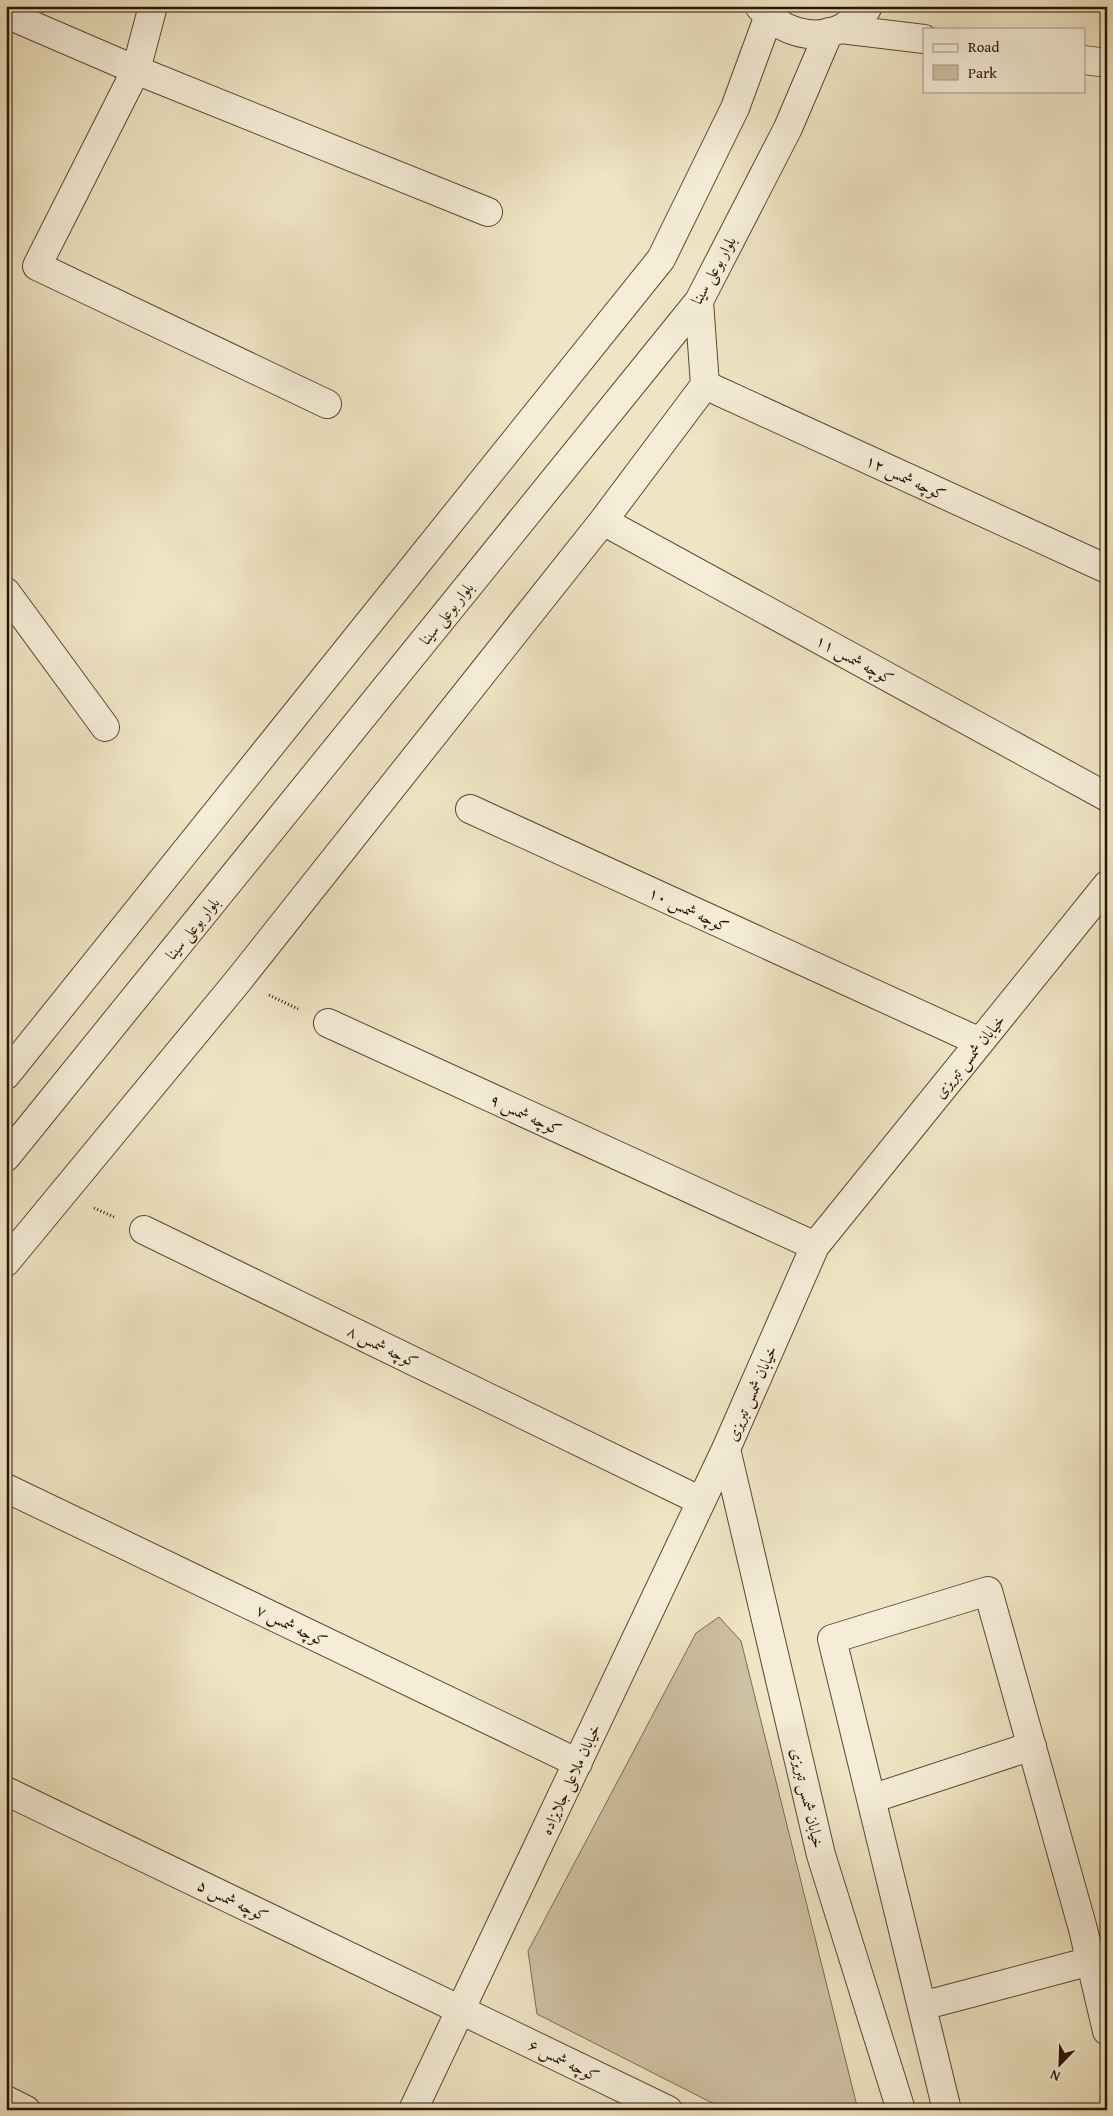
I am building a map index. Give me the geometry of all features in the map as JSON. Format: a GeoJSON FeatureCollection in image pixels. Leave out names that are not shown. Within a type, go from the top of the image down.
{"type":"FeatureCollection","features":[{"type":"Feature","properties":{"kind":"street"},"geometry":{"type":"LineString","coordinates":[[153,6],[136,70],[37,266],[327,404]]}},
{"type":"Feature","properties":{"kind":"street"},"geometry":{"type":"LineString","coordinates":[[835,31],[866,10],[868,6]]}},
{"type":"Feature","properties":{"kind":"street"},"geometry":{"type":"LineString","coordinates":[[6,1075],[661,259],[735,108],[764,12],[787,29],[807,34],[835,31],[923,39]]}},
{"type":"Feature","properties":{"kind":"street"},"geometry":{"type":"LineString","coordinates":[[6,14],[136,70],[488,212]]}},
{"type":"Feature","properties":{"kind":"street","name":"بلوار بوعلی سینا"},"geometry":{"type":"LineString","coordinates":[[6,1157],[699,301],[788,128],[835,31]]}},
{"type":"Feature","properties":{"kind":"street"},"geometry":{"type":"LineString","coordinates":[[1086,60],[1107,63]]}},
{"type":"Feature","properties":{"kind":"street"},"geometry":{"type":"LineString","coordinates":[[6,1262],[238,980],[603,521],[705,385],[699,301]]}},
{"type":"Feature","properties":{"kind":"street","name":"کوچه شمس ۱۲"},"geometry":{"type":"LineString","coordinates":[[705,385],[1107,570]]}},
{"type":"Feature","properties":{"kind":"street","name":"کوچه شمس ۱۱"},"geometry":{"type":"LineString","coordinates":[[603,521],[1107,797]]}},
{"type":"Feature","properties":{"kind":"street"},"geometry":{"type":"LineString","coordinates":[[6,592],[105,727]]}},
{"type":"Feature","properties":{"kind":"street","name":"کوچه شمس ۱۰"},"geometry":{"type":"LineString","coordinates":[[470,809],[980,1042]]}},
{"type":"Feature","properties":{"kind":"street","name":"خیابان شمس تبریزی"},"geometry":{"type":"LineString","coordinates":[[901,2110],[821,1855],[726,1449],[815,1246],[1107,885]]}},
{"type":"Feature","properties":{"kind":"street","name":"کوچه شمس ۹"},"geometry":{"type":"LineString","coordinates":[[328,1023],[815,1246]]}},
{"type":"Feature","properties":{"kind":"street","name":"کوچه شمس ۸"},"geometry":{"type":"LineString","coordinates":[[144,1230],[701,1501]]}},
{"type":"Feature","properties":{"kind":"street","name":"خیابان ملاعلی جلایزاده"},"geometry":{"type":"LineString","coordinates":[[413,2110],[726,1449]]}},
{"type":"Feature","properties":{"kind":"street","name":"کوچه شمس ۷"},"geometry":{"type":"LineString","coordinates":[[6,1488],[578,1763]]}},
{"type":"Feature","properties":{"kind":"street"},"geometry":{"type":"LineString","coordinates":[[947,2110],[832,1638],[988,1590],[1032,1746],[1107,2031]]}},
{"type":"Feature","properties":{"kind":"street"},"geometry":{"type":"LineString","coordinates":[[871,1799],[1032,1746]]}},
{"type":"Feature","properties":{"kind":"street","name":"کوچه شمس ۵"},"geometry":{"type":"LineString","coordinates":[[6,1791],[461,2010]]}},
{"type":"Feature","properties":{"kind":"street"},"geometry":{"type":"LineString","coordinates":[[922,2006],[1090,1961]]}},
{"type":"Feature","properties":{"kind":"street","name":"کوچه شمس ۶"},"geometry":{"type":"LineString","coordinates":[[461,2010],[668,2110]]}},
{"type":"Feature","properties":{"kind":"street"},"geometry":{"type":"LineString","coordinates":[[6,2100],[26,2110]]}},
{"type":"Feature","properties":{"kind":"path"},"geometry":{"type":"LineString","coordinates":[[238,980],[328,1023]]}},
{"type":"Feature","properties":{"kind":"path"},"geometry":{"type":"LineString","coordinates":[[63,1194],[144,1230]]}},
{"type":"Feature","properties":{"kind":"green space"},"geometry":{"type":"Polygon","coordinates":[[[719,1617],[741,1641],[858,2110],[726,2110],[537,2014],[528,1951],[696,1633],[719,1617]]]}}]}
